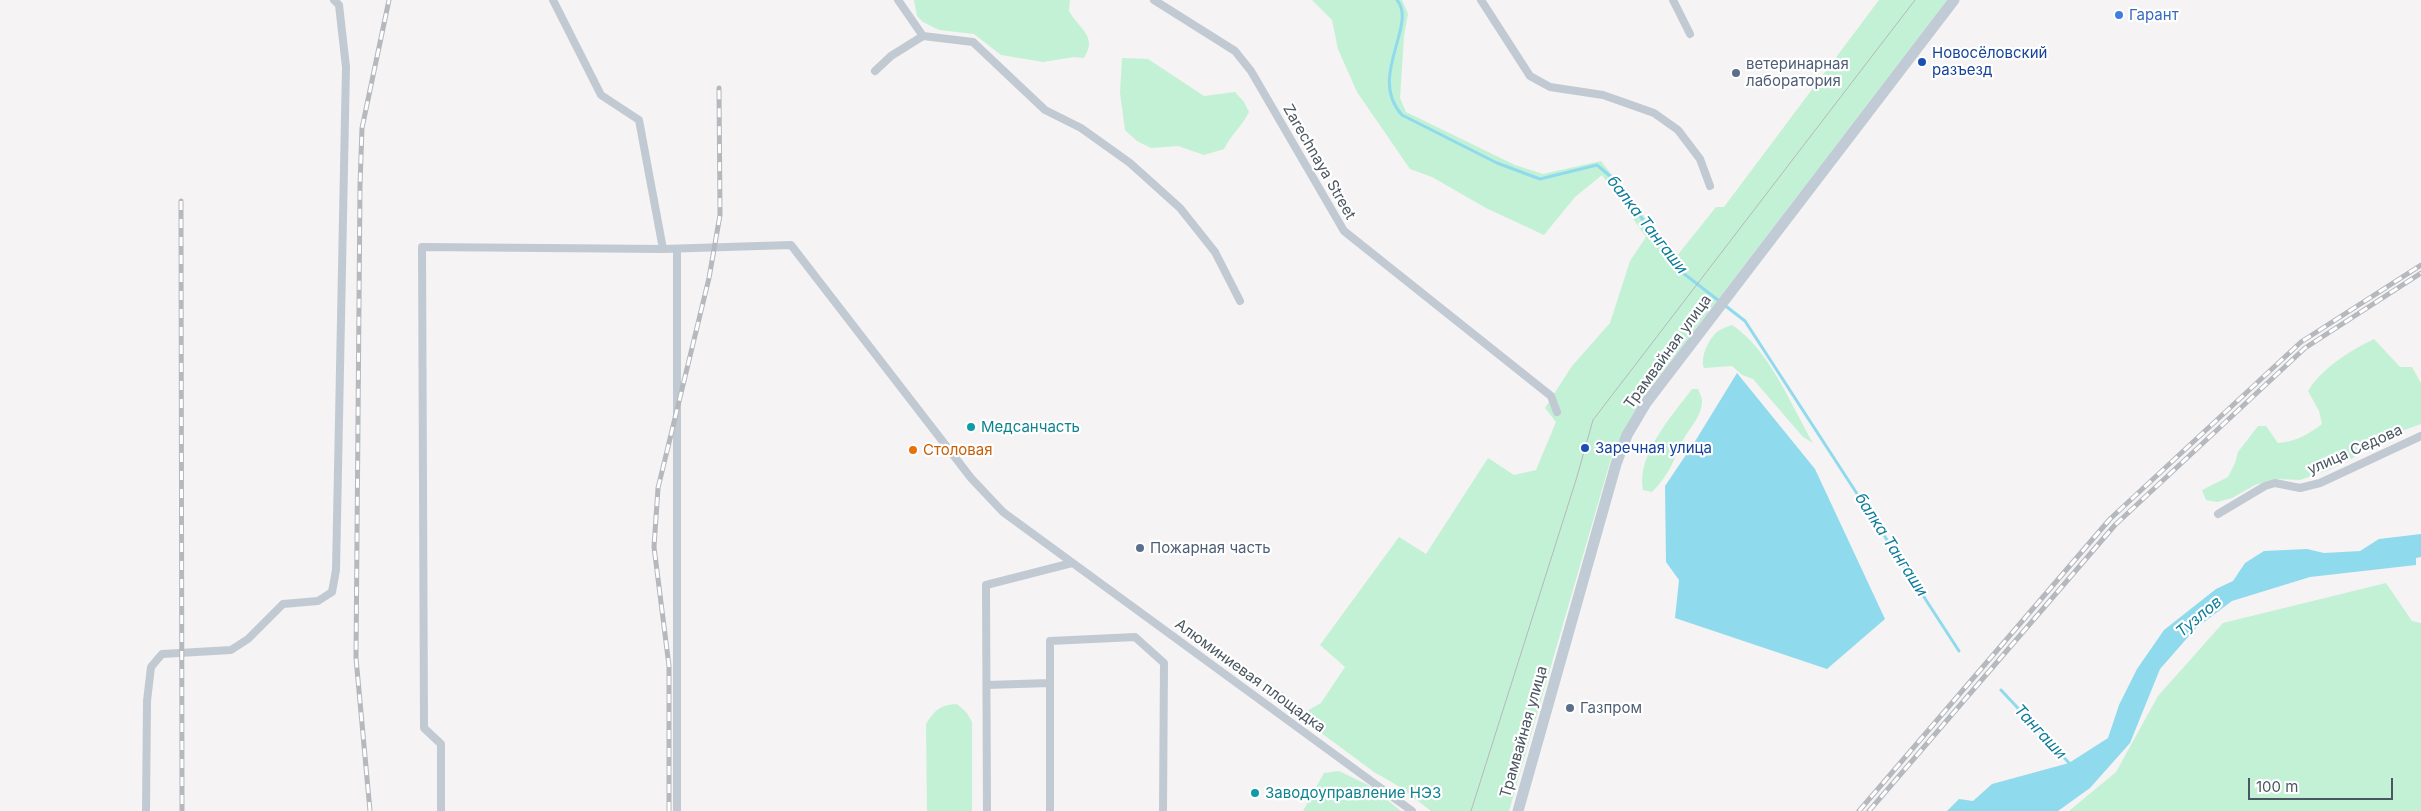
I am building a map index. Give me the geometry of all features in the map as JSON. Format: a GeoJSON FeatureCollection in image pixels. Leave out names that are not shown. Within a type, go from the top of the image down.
{"type":"FeatureCollection","features":[{"type":"Feature","properties":{"kind":"main road","name":"Трамвайная улица"},"geometry":{"type":"LineString","coordinates":[[1518,811],[1599,520],[1627,435],[1646,403],[1954,0]]}},
{"type":"Feature","properties":{"kind":"street"},"geometry":{"type":"LineString","coordinates":[[146,811],[147,701],[151,667],[162,654],[231,650],[248,640],[282,604],[318,601],[332,592],[336,570],[346,67],[339,5],[334,0]]}},
{"type":"Feature","properties":{"kind":"street"},"geometry":{"type":"LineString","coordinates":[[553,0],[601,95],[640,120],[663,249]]}},
{"type":"Feature","properties":{"kind":"street"},"geometry":{"type":"LineString","coordinates":[[898,0],[923,36]]}},
{"type":"Feature","properties":{"kind":"street","name":"Zarechnaya Street"},"geometry":{"type":"LineString","coordinates":[[1154,0],[1235,51],[1251,71],[1344,231],[1552,396],[1556,412]]}},
{"type":"Feature","properties":{"kind":"street"},"geometry":{"type":"LineString","coordinates":[[1673,0],[1690,34]]}},
{"type":"Feature","properties":{"kind":"street"},"geometry":{"type":"LineString","coordinates":[[1485,1],[1530,76],[1550,88],[1603,95],[1654,113],[1678,130],[1700,159],[1710,186]]}},
{"type":"Feature","properties":{"kind":"street"},"geometry":{"type":"LineString","coordinates":[[874,71],[891,56],[923,36],[973,42],[1045,110],[1082,128],[1130,163],[1180,208],[1215,252],[1240,301]]}},
{"type":"Feature","properties":{"kind":"street","name":"Алюминиевая площадка"},"geometry":{"type":"LineString","coordinates":[[677,249],[790,245],[971,478],[1003,512],[1412,811]]}},
{"type":"Feature","properties":{"kind":"street"},"geometry":{"type":"LineString","coordinates":[[441,811],[441,744],[424,728],[422,247],[677,249],[677,811]]}},
{"type":"Feature","properties":{"kind":"street","name":"улица Седова"},"geometry":{"type":"LineString","coordinates":[[2218,514],[2265,486],[2275,483],[2300,488],[2320,482],[2421,436]]}},
{"type":"Feature","properties":{"kind":"street"},"geometry":{"type":"LineString","coordinates":[[986,811],[986,585],[1072,563]]}},
{"type":"Feature","properties":{"kind":"street"},"geometry":{"type":"LineString","coordinates":[[1050,811],[1050,640],[1135,637],[1164,663],[1163,811]]}},
{"type":"Feature","properties":{"kind":"street"},"geometry":{"type":"LineString","coordinates":[[986,685],[1050,683]]}},
{"type":"Feature","properties":{"kind":"green space"},"geometry":{"type":"Polygon","coordinates":[[[914,0],[1070,0],[1069,11],[1086,33],[1089,44],[1088,50],[1084,58],[1074,57],[1043,62],[1001,55],[974,34],[939,30],[923,22],[917,16],[914,0]]]}},
{"type":"Feature","properties":{"kind":"green space"},"geometry":{"type":"Polygon","coordinates":[[[1312,0],[1402,0],[1408,14],[1404,36],[1400,98],[1406,112],[1515,165],[1543,174],[1601,161],[1676,257],[1716,207],[1724,207],[1879,0],[1947,0],[1668,365],[1628,423],[1610,462],[1509,811],[1431,811],[1400,787],[1374,772],[1305,721],[1285,710],[1271,697],[1269,682],[1307,711],[1321,703],[1345,667],[1320,645],[1399,537],[1426,554],[1488,458],[1514,475],[1536,470],[1556,422],[1545,408],[1572,366],[1610,323],[1630,261],[1646,237],[1602,175],[1575,197],[1544,235],[1486,208],[1432,177],[1410,169],[1357,92],[1338,49],[1332,20],[1312,0]]]}},
{"type":"Feature","properties":{"kind":"green space"},"geometry":{"type":"Polygon","coordinates":[[[1122,58],[1148,59],[1204,96],[1235,92],[1244,102],[1249,112],[1224,149],[1204,155],[1178,146],[1151,148],[1137,141],[1125,130],[1120,93],[1122,58]]]}},
{"type":"Feature","properties":{"kind":"green space"},"geometry":{"type":"Polygon","coordinates":[[[1732,325],[1745,335],[1768,363],[1813,443],[1803,437],[1753,379],[1742,375],[1732,366],[1704,368],[1704,354],[1714,335],[1718,331],[1732,325]]]}},
{"type":"Feature","properties":{"kind":"green space"},"geometry":{"type":"Polygon","coordinates":[[[2374,339],[2400,367],[2412,367],[2421,383],[2421,424],[2373,441],[2353,458],[2326,471],[2300,480],[2277,479],[2255,485],[2232,498],[2217,502],[2206,500],[2202,490],[2228,477],[2238,452],[2258,426],[2266,426],[2278,443],[2302,437],[2322,424],[2319,411],[2308,391],[2329,367],[2374,339]]]}},
{"type":"Feature","properties":{"kind":"green space"},"geometry":{"type":"Polygon","coordinates":[[[1692,389],[1698,389],[1702,399],[1700,412],[1662,481],[1652,492],[1643,490],[1642,477],[1650,450],[1657,436],[1692,389]]]}},
{"type":"Feature","properties":{"kind":"green space"},"geometry":{"type":"Polygon","coordinates":[[[2386,583],[2412,621],[2421,623],[2421,811],[2069,811],[2116,772],[2158,696],[2223,623],[2386,583]]]}},
{"type":"Feature","properties":{"kind":"green space"},"geometry":{"type":"Polygon","coordinates":[[[957,704],[967,713],[972,722],[972,811],[927,811],[926,724],[939,709],[957,704]]]}},
{"type":"Feature","properties":{"kind":"green space"},"geometry":{"type":"Polygon","coordinates":[[[1339,771],[1370,786],[1401,811],[1303,811],[1324,773],[1339,771]]]}},
{"type":"Feature","properties":{"kind":"water"},"geometry":{"type":"Polygon","coordinates":[[[1737,373],[1815,469],[1885,619],[1827,669],[1675,618],[1679,580],[1666,562],[1665,486],[1737,373]]]}},
{"type":"Feature","properties":{"kind":"water","name":"Тузлов"},"geometry":{"type":"Polygon","coordinates":[[[2421,534],[2421,557],[2416,558],[2416,565],[2310,577],[2232,601],[2196,628],[2160,669],[2130,743],[2090,788],[2058,811],[1947,811],[1959,799],[1973,801],[1992,784],[2069,763],[2108,738],[2119,705],[2137,669],[2164,630],[2216,589],[2233,581],[2245,563],[2264,551],[2307,549],[2324,553],[2360,551],[2379,539],[2421,534]]]}},
{"type":"Feature","properties":{"kind":"waterway","name":"балка Тангаши"},"geometry":{"type":"LineString","coordinates":[[1397,0],[1402,11],[1402,23],[1389,85],[1393,100],[1402,115],[1497,163],[1540,179],[1597,165],[1610,176],[1683,273],[1745,321],[1959,651]]}},
{"type":"Feature","properties":{"kind":"waterway","name":"Тангаши"},"geometry":{"type":"LineString","coordinates":[[2001,690],[2071,765]]}},
{"type":"Feature","properties":{"kind":"tram line"},"geometry":{"type":"LineString","coordinates":[[1471,811],[1576,480],[1593,420],[1915,0]]}},
{"type":"Feature","properties":{"kind":"railway"},"geometry":{"type":"LineString","coordinates":[[370,811],[356,658],[360,185],[362,128],[389,0]]}},
{"type":"Feature","properties":{"kind":"railway"},"geometry":{"type":"LineString","coordinates":[[669,811],[669,666],[654,547],[658,488],[709,278],[720,215],[719,88]]}},
{"type":"Feature","properties":{"kind":"railway"},"geometry":{"type":"LineString","coordinates":[[181,201],[182,811]]}},
{"type":"Feature","properties":{"kind":"railway"},"geometry":{"type":"LineString","coordinates":[[1859,811],[2110,519],[2301,342],[2421,265]]}},
{"type":"Feature","properties":{"kind":"railway"},"geometry":{"type":"LineString","coordinates":[[1869,811],[2115,525],[2305,348],[2421,273]]}},
{"type":"Feature","properties":{"kind":"place","name":"Гарант"},"geometry":{"type":"Point","coordinates":[2119,15]}},
{"type":"Feature","properties":{"kind":"place","name":"Новосёловский разъезд"},"geometry":{"type":"Point","coordinates":[1922,62]}},
{"type":"Feature","properties":{"kind":"place","name":"ветеринарная лаборатория"},"geometry":{"type":"Point","coordinates":[1736,73]}},
{"type":"Feature","properties":{"kind":"place","name":"Медсанчасть"},"geometry":{"type":"Point","coordinates":[971,427]}},
{"type":"Feature","properties":{"kind":"place","name":"Заречная улица"},"geometry":{"type":"Point","coordinates":[1585,448]}},
{"type":"Feature","properties":{"kind":"place","name":"Столовая"},"geometry":{"type":"Point","coordinates":[913,450]}},
{"type":"Feature","properties":{"kind":"place","name":"Пожарная часть"},"geometry":{"type":"Point","coordinates":[1140,548]}},
{"type":"Feature","properties":{"kind":"place","name":"Газпром"},"geometry":{"type":"Point","coordinates":[1570,708]}},
{"type":"Feature","properties":{"kind":"place","name":"Заводоуправление НЭЗ"},"geometry":{"type":"Point","coordinates":[1255,793]}}]}
